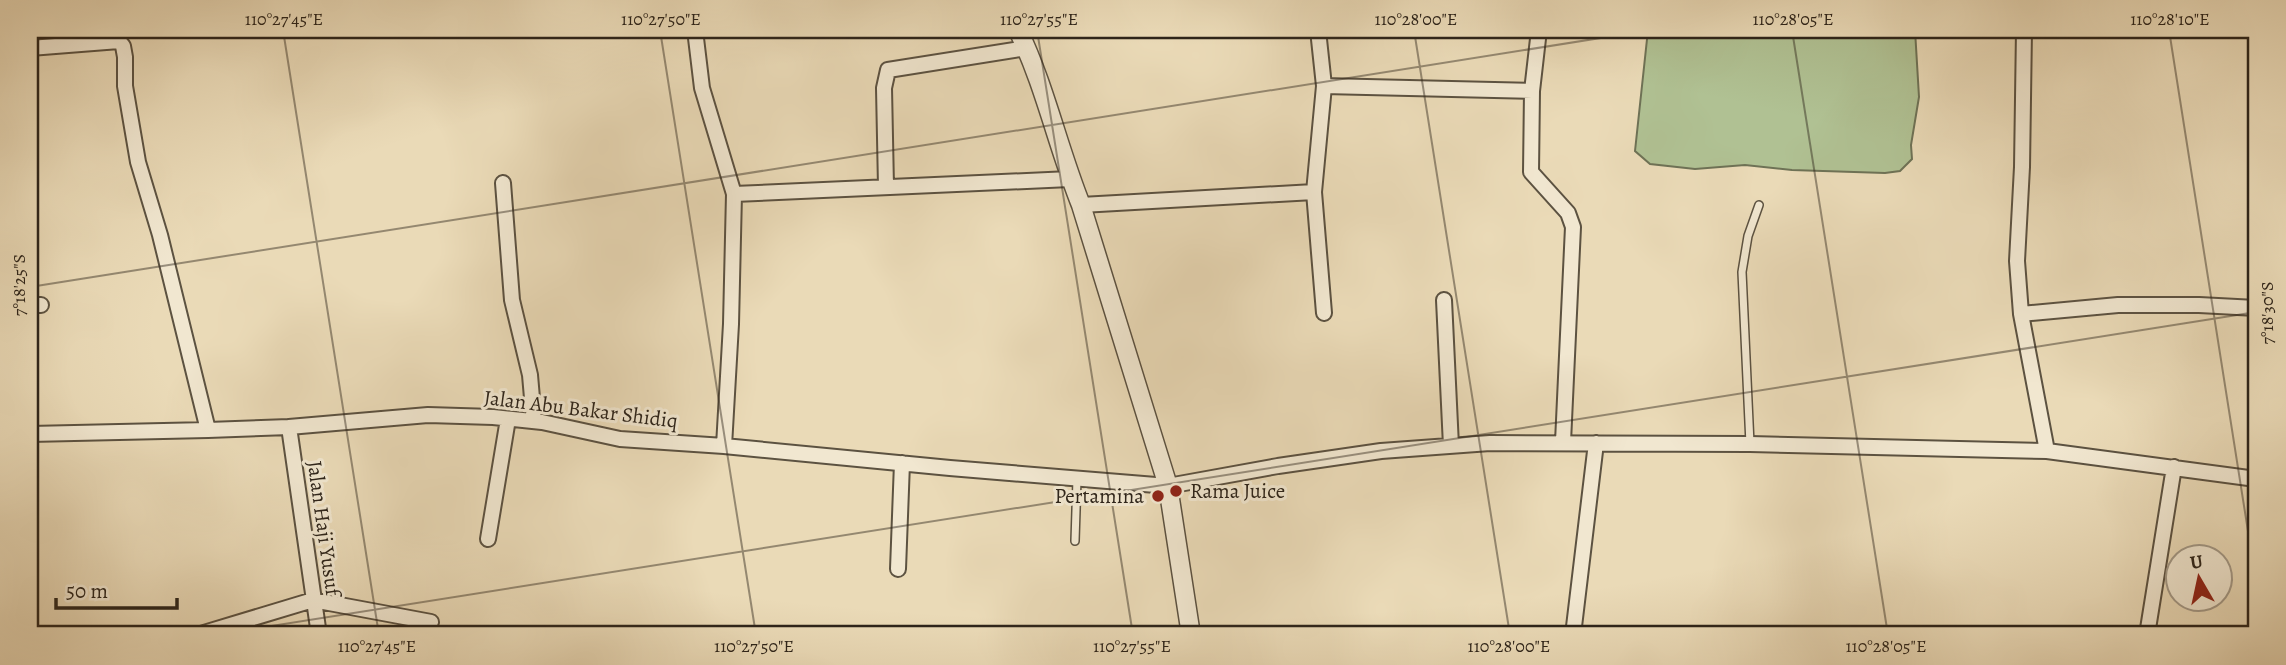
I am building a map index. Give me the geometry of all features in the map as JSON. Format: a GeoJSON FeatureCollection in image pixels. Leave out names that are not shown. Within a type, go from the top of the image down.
{"type":"FeatureCollection","features":[{"type":"Feature","properties":{"kind":"street"},"geometry":{"type":"LineString","coordinates":[[695,30],[702,88],[734,194],[731,324],[724,446]]}},
{"type":"Feature","properties":{"kind":"street"},"geometry":{"type":"LineString","coordinates":[[1018,30],[1027,47],[1081,205],[1168,486],[1191,635]]}},
{"type":"Feature","properties":{"kind":"street"},"geometry":{"type":"LineString","coordinates":[[1318,30],[1324,86],[1314,192],[1324,313]]}},
{"type":"Feature","properties":{"kind":"street"},"geometry":{"type":"LineString","coordinates":[[1539,30],[1532,91],[1531,172],[1568,214],[1573,227],[1563,442]]}},
{"type":"Feature","properties":{"kind":"street"},"geometry":{"type":"LineString","coordinates":[[2024,30],[2022,167],[2017,261],[2021,314],[2047,451]]}},
{"type":"Feature","properties":{"kind":"street"},"geometry":{"type":"LineString","coordinates":[[30,48],[119,41],[123,46],[125,86],[138,162],[160,235],[208,430]]}},
{"type":"Feature","properties":{"kind":"street"},"geometry":{"type":"LineString","coordinates":[[886,187],[884,88],[888,70],[1027,47]]}},
{"type":"Feature","properties":{"kind":"street"},"geometry":{"type":"LineString","coordinates":[[1324,86],[1532,91]]}},
{"type":"Feature","properties":{"kind":"street"},"geometry":{"type":"LineString","coordinates":[[734,194],[1070,179]]}},
{"type":"Feature","properties":{"kind":"street"},"geometry":{"type":"LineString","coordinates":[[503,183],[512,300],[530,374],[534,421]]}},
{"type":"Feature","properties":{"kind":"street"},"geometry":{"type":"LineString","coordinates":[[1081,205],[1314,192]]}},
{"type":"Feature","properties":{"kind":"street"},"geometry":{"type":"LineString","coordinates":[[1444,300],[1451,446]]}},
{"type":"Feature","properties":{"kind":"street"},"geometry":{"type":"LineString","coordinates":[[2021,314],[2118,305],[2256,308]]}},
{"type":"Feature","properties":{"kind":"street","name":"Jalan Abu Bakar Shidiq"},"geometry":{"type":"LineString","coordinates":[[30,434],[289,427],[428,415],[534,421],[620,439],[1168,486],[1381,451],[1490,443],[1563,442],[1750,443],[2047,451],[2256,479]]}},
{"type":"Feature","properties":{"kind":"street"},"geometry":{"type":"LineString","coordinates":[[488,539],[508,419]]}},
{"type":"Feature","properties":{"kind":"street","name":"Jalan Haji Yusuf"},"geometry":{"type":"LineString","coordinates":[[289,427],[319,635]]}},
{"type":"Feature","properties":{"kind":"street"},"geometry":{"type":"LineString","coordinates":[[1573,635],[1596,443]]}},
{"type":"Feature","properties":{"kind":"street"},"geometry":{"type":"LineString","coordinates":[[898,569],[902,463]]}},
{"type":"Feature","properties":{"kind":"street"},"geometry":{"type":"LineString","coordinates":[[2147,635],[2175,467]]}},
{"type":"Feature","properties":{"kind":"street"},"geometry":{"type":"LineString","coordinates":[[197,635],[313,600],[431,622]]}},
{"type":"Feature","properties":{"kind":"street"},"geometry":{"type":"LineString","coordinates":[[30,631],[34,635]]}},
{"type":"Feature","properties":{"kind":"lane"},"geometry":{"type":"LineString","coordinates":[[1750,443],[1742,272],[1748,236],[1759,205]]}},
{"type":"Feature","properties":{"kind":"lane"},"geometry":{"type":"LineString","coordinates":[[1075,541],[1077,478]]}},
{"type":"Feature","properties":{"kind":"green space"},"geometry":{"type":"Polygon","coordinates":[[[1648,30],[1915,30],[1919,97],[1911,145],[1912,159],[1900,171],[1885,173],[1792,170],[1745,165],[1695,169],[1650,164],[1635,151],[1648,30]]]}},
{"type":"Feature","properties":{"kind":"place","name":"Rama Juice"},"geometry":{"type":"Point","coordinates":[1176,491]}},
{"type":"Feature","properties":{"kind":"place","name":"Pertamina"},"geometry":{"type":"Point","coordinates":[1158,496]}}]}
